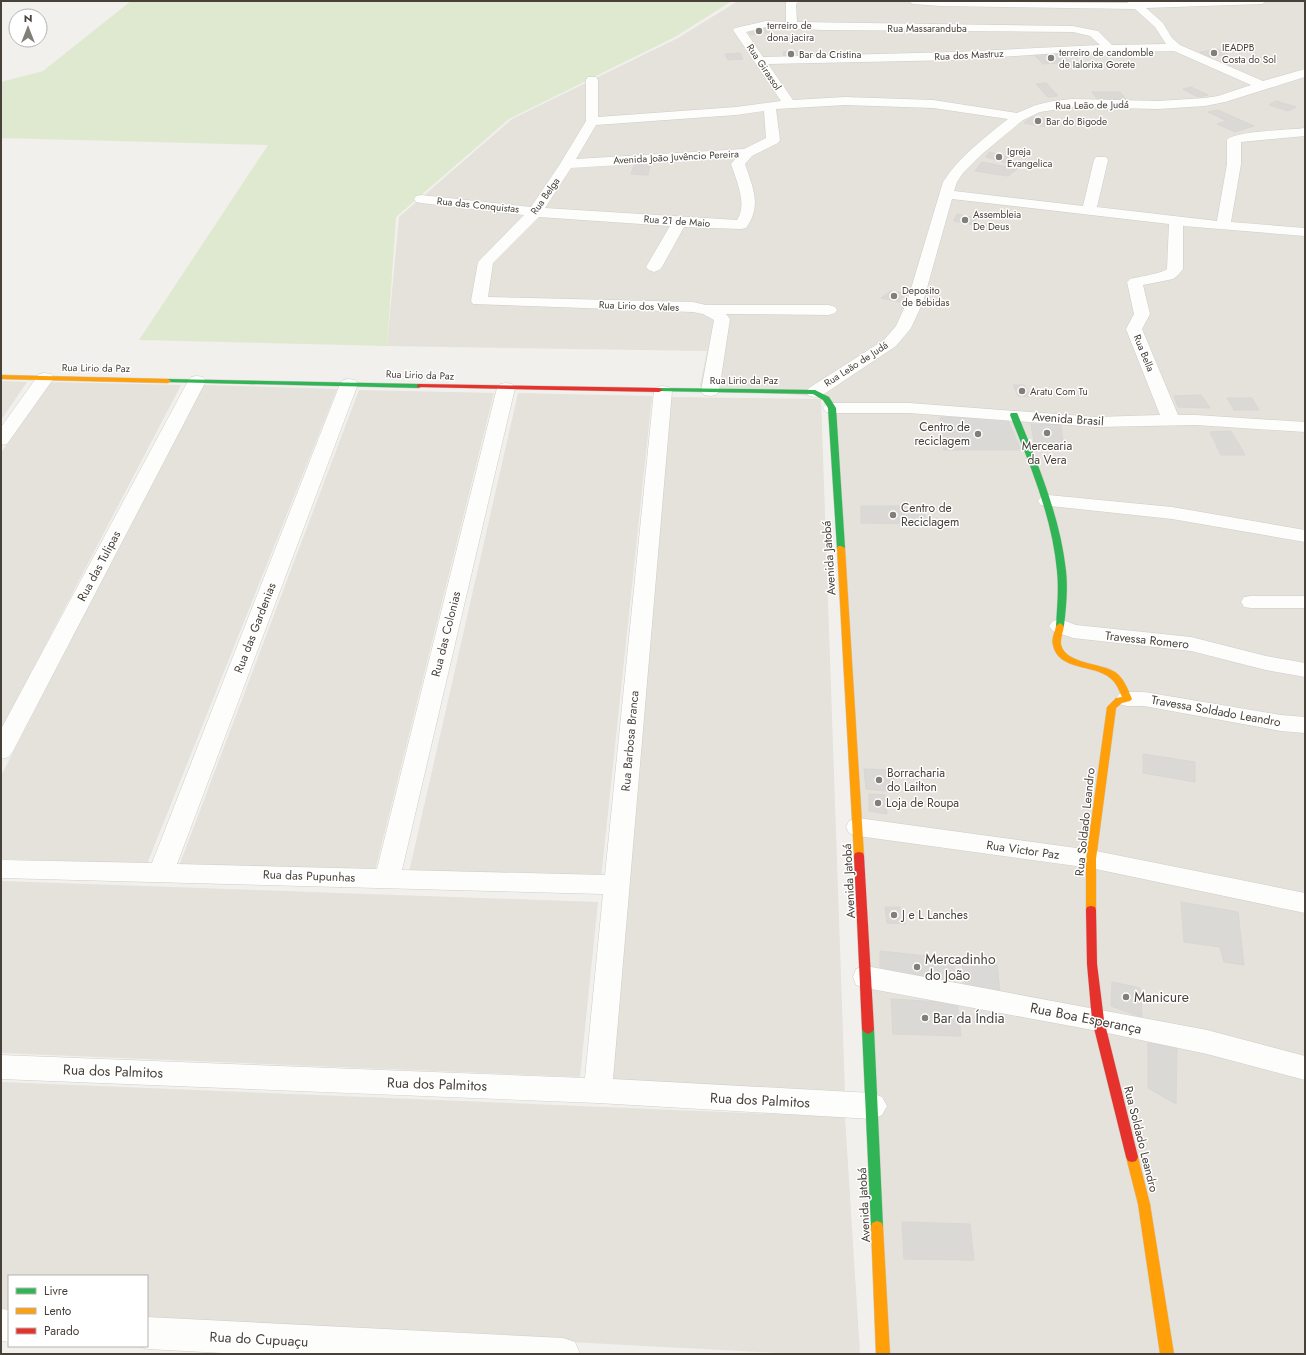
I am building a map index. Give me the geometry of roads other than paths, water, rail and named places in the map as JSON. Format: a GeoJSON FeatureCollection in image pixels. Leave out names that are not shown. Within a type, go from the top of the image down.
{"type":"FeatureCollection","features":[{"type":"Feature","properties":{"kind":"street"},"geometry":{"type":"LineString","coordinates":[[792,26],[791,3],[794,1]]}},
{"type":"Feature","properties":{"kind":"street"},"geometry":{"type":"LineString","coordinates":[[913,1],[971,4],[1135,4],[1262,1]]}},
{"type":"Feature","properties":{"kind":"street"},"geometry":{"type":"LineString","coordinates":[[1135,4],[1159,25],[1168,40],[1176,47],[1262,85]]}},
{"type":"Feature","properties":{"kind":"street","name":"Rua Massaranduba"},"geometry":{"type":"LineString","coordinates":[[739,30],[766,24],[792,26],[1073,30],[1090,31],[1101,38],[1109,49]]}},
{"type":"Feature","properties":{"kind":"street","name":"Rua Girassol"},"geometry":{"type":"LineString","coordinates":[[739,30],[790,104]]}},
{"type":"Feature","properties":{"kind":"street","name":"Rua dos Mastruz"},"geometry":{"type":"LineString","coordinates":[[761,61],[955,56],[1176,47]]}},
{"type":"Feature","properties":{"kind":"street","name":"Rua Leão de Judá"},"geometry":{"type":"LineString","coordinates":[[815,392],[890,343],[903,328],[915,302],[950,182],[958,170],[977,150],[1019,117],[1036,109],[1053,104],[1158,105],[1205,102],[1221,99],[1262,85],[1305,73]]}},
{"type":"Feature","properties":{"kind":"street"},"geometry":{"type":"LineString","coordinates":[[592,80],[592,121],[736,111],[790,104],[845,101],[933,104],[1019,117]]}},
{"type":"Feature","properties":{"kind":"street","name":"Avenida João Juvêncio Pereira"},"geometry":{"type":"LineString","coordinates":[[567,164],[747,153],[773,140],[770,107]]}},
{"type":"Feature","properties":{"kind":"street","name":"Rua Belga"},"geometry":{"type":"LineString","coordinates":[[479,301],[486,262],[535,212],[567,164],[592,121]]}},
{"type":"Feature","properties":{"kind":"street"},"geometry":{"type":"LineString","coordinates":[[1223,226],[1234,164],[1234,140],[1242,137],[1305,132]]}},
{"type":"Feature","properties":{"kind":"street","name":"Rua 21 de Maio"},"geometry":{"type":"LineString","coordinates":[[535,212],[742,225],[745,222],[749,206],[738,164],[747,153]]}},
{"type":"Feature","properties":{"kind":"street"},"geometry":{"type":"LineString","coordinates":[[1089,211],[1101,160]]}},
{"type":"Feature","properties":{"kind":"street"},"geometry":{"type":"LineString","coordinates":[[946,194],[1223,226],[1305,232]]}},
{"type":"Feature","properties":{"kind":"street","name":"Rua das Conquistas"},"geometry":{"type":"LineString","coordinates":[[421,199],[535,212]]}},
{"type":"Feature","properties":{"kind":"street","name":"Rua Bella"},"geometry":{"type":"LineString","coordinates":[[1171,420],[1134,329],[1142,314],[1135,282],[1152,278],[1164,278],[1172,274],[1175,269],[1176,220]]}},
{"type":"Feature","properties":{"kind":"street"},"geometry":{"type":"LineString","coordinates":[[654,267],[679,222]]}},
{"type":"Feature","properties":{"kind":"street","name":"Rua Lirio dos Vales"},"geometry":{"type":"LineString","coordinates":[[479,301],[693,307],[708,309],[829,310]]}},
{"type":"Feature","properties":{"kind":"street"},"geometry":{"type":"LineString","coordinates":[[708,309],[717,313],[722,319],[710,391]]}},
{"type":"Feature","properties":{"kind":"street","name":"Rua Lirio da Paz"},"geometry":{"type":"LineString","coordinates":[[1,377],[663,391],[815,392]]}},
{"type":"Feature","properties":{"kind":"street"},"geometry":{"type":"LineString","coordinates":[[1,440],[45,378]]}},
{"type":"Feature","properties":{"kind":"street","name":"Rua das Tulipas"},"geometry":{"type":"LineString","coordinates":[[1,751],[197,381]]}},
{"type":"Feature","properties":{"kind":"street","name":"Rua das Gardenias"},"geometry":{"type":"LineString","coordinates":[[161,872],[349,384]]}},
{"type":"Feature","properties":{"kind":"street","name":"Rua das Colonias"},"geometry":{"type":"LineString","coordinates":[[387,879],[506,388]]}},
{"type":"Feature","properties":{"kind":"street","name":"Rua Barbosa Branca"},"geometry":{"type":"LineString","coordinates":[[598,1091],[663,391]]}},
{"type":"Feature","properties":{"kind":"street"},"geometry":{"type":"LineString","coordinates":[[815,392],[826,398],[832,408]]}},
{"type":"Feature","properties":{"kind":"street","name":"Avenida Brasil"},"geometry":{"type":"LineString","coordinates":[[832,408],[909,408],[1096,422],[1171,420],[1305,427]]}},
{"type":"Feature","properties":{"kind":"street","name":"Avenida Jatobá"},"geometry":{"type":"LineString","coordinates":[[832,408],[858,827],[883,1354]]}},
{"type":"Feature","properties":{"kind":"street"},"geometry":{"type":"LineString","coordinates":[[1014,415],[1048,500],[1061,552],[1063,603],[1057,644],[1062,656],[1069,660],[1110,673],[1118,680],[1127,698]]}},
{"type":"Feature","properties":{"kind":"street"},"geometry":{"type":"LineString","coordinates":[[1048,500],[1172,513],[1304,537]]}},
{"type":"Feature","properties":{"kind":"street"},"geometry":{"type":"LineString","coordinates":[[1251,602],[1305,602]]}},
{"type":"Feature","properties":{"kind":"street","name":"Travessa Romero"},"geometry":{"type":"LineString","coordinates":[[1060,626],[1079,632],[1191,644],[1266,663],[1305,670]]}},
{"type":"Feature","properties":{"kind":"street","name":"Travessa Soldado Leandro"},"geometry":{"type":"LineString","coordinates":[[1127,698],[1144,699],[1281,723],[1305,725]]}},
{"type":"Feature","properties":{"kind":"street","name":"Rua Soldado Leandro"},"geometry":{"type":"LineString","coordinates":[[1127,698],[1119,700],[1112,707],[1091,859],[1092,964],[1098,1020],[1144,1204],[1167,1354]]}},
{"type":"Feature","properties":{"kind":"street","name":"Rua Victor Paz"},"geometry":{"type":"LineString","coordinates":[[858,827],[1091,859],[1305,903]]}},
{"type":"Feature","properties":{"kind":"street","name":"Rua das Pupunhas"},"geometry":{"type":"LineString","coordinates":[[1,869],[617,885]]}},
{"type":"Feature","properties":{"kind":"street","name":"Rua Boa Esperança"},"geometry":{"type":"LineString","coordinates":[[866,977],[1098,1020],[1207,1042],[1305,1068]]}},
{"type":"Feature","properties":{"kind":"street","name":"Rua dos Palmitos"},"geometry":{"type":"LineString","coordinates":[[1,1067],[598,1091],[872,1106]]}},
{"type":"Feature","properties":{"kind":"street","name":"Rua do Cupuaçu"},"geometry":{"type":"LineString","coordinates":[[148,1333],[280,1347],[563,1354]]}},
{"type":"Feature","properties":{"kind":"place","name":"terreiro de dona jacira"},"geometry":{"type":"Point","coordinates":[759,31]}},
{"type":"Feature","properties":{"kind":"place","name":"IEADPB Costa do Sol"},"geometry":{"type":"Point","coordinates":[1214,53]}},
{"type":"Feature","properties":{"kind":"place","name":"Bar da Cristina"},"geometry":{"type":"Point","coordinates":[791,54]}},
{"type":"Feature","properties":{"kind":"place","name":"terreiro de candomble de Ialorixa Gorete"},"geometry":{"type":"Point","coordinates":[1051,58]}},
{"type":"Feature","properties":{"kind":"place","name":"Bar do Bigode"},"geometry":{"type":"Point","coordinates":[1038,121]}},
{"type":"Feature","properties":{"kind":"place","name":"Igreja Evangelica"},"geometry":{"type":"Point","coordinates":[999,157]}},
{"type":"Feature","properties":{"kind":"place","name":"Assembleia De Deus"},"geometry":{"type":"Point","coordinates":[965,220]}},
{"type":"Feature","properties":{"kind":"place","name":"Deposito de Bebidas"},"geometry":{"type":"Point","coordinates":[894,296]}},
{"type":"Feature","properties":{"kind":"place","name":"Aratu Com Tu"},"geometry":{"type":"Point","coordinates":[1022,391]}},
{"type":"Feature","properties":{"kind":"place","name":"Mercearia da Vera"},"geometry":{"type":"Point","coordinates":[1047,433]}},
{"type":"Feature","properties":{"kind":"place","name":"Centro de reciclagem"},"geometry":{"type":"Point","coordinates":[978,434]}},
{"type":"Feature","properties":{"kind":"place","name":"Centro de Reciclagem"},"geometry":{"type":"Point","coordinates":[893,515]}},
{"type":"Feature","properties":{"kind":"place","name":"Borracharia do Lailton"},"geometry":{"type":"Point","coordinates":[879,780]}},
{"type":"Feature","properties":{"kind":"place","name":"Loja de Roupa"},"geometry":{"type":"Point","coordinates":[878,803]}},
{"type":"Feature","properties":{"kind":"place","name":"J e L Lanches"},"geometry":{"type":"Point","coordinates":[894,915]}},
{"type":"Feature","properties":{"kind":"place","name":"Mercadinho do João"},"geometry":{"type":"Point","coordinates":[917,967]}},
{"type":"Feature","properties":{"kind":"place","name":"Manicure"},"geometry":{"type":"Point","coordinates":[1126,997]}},
{"type":"Feature","properties":{"kind":"place","name":"Bar da Índia"},"geometry":{"type":"Point","coordinates":[925,1018]}}]}
